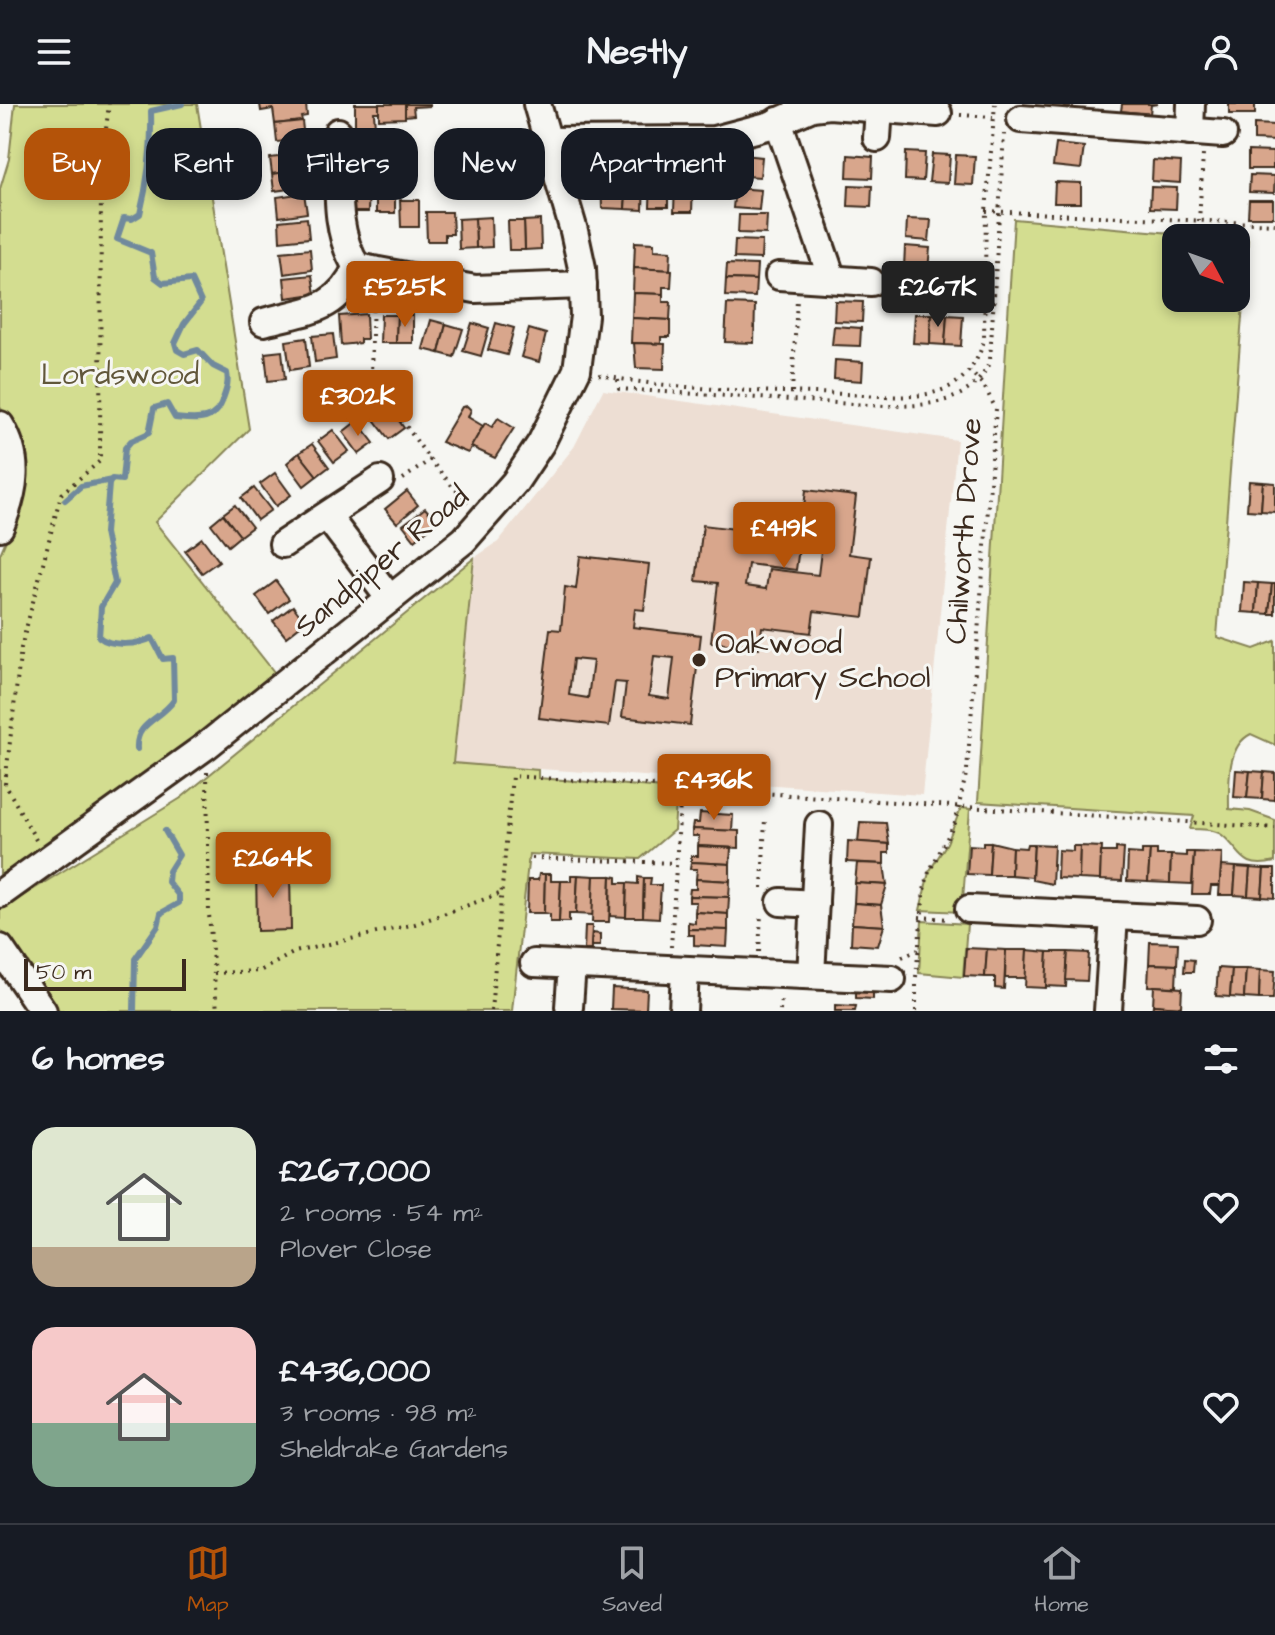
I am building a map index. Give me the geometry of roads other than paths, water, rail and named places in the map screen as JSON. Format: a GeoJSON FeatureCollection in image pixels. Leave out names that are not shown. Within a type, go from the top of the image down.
{"type":"FeatureCollection","features":[{"type":"Feature","properties":{"kind":"street","name":"Sandpiper Road"},"geometry":{"type":"LineString","coordinates":[[537,104],[542,128]]}},
{"type":"Feature","properties":{"kind":"street"},"geometry":{"type":"LineString","coordinates":[[1013,120],[1082,114],[1206,133],[1191,104]]}},
{"type":"Feature","properties":{"kind":"street"},"geometry":{"type":"LineString","coordinates":[[545,141],[714,140],[778,121],[812,107],[938,113]]}},
{"type":"Feature","properties":{"kind":"street"},"geometry":{"type":"LineString","coordinates":[[877,138],[879,108]]}},
{"type":"Feature","properties":{"kind":"street"},"geometry":{"type":"LineString","coordinates":[[778,121],[832,279]]}},
{"type":"Feature","properties":{"kind":"street","name":"Sandpiper Road"},"geometry":{"type":"LineString","coordinates":[[0,894],[206,746],[464,540],[483,521],[541,443],[577,370],[584,316],[583,285],[574,231],[545,141]]}},
{"type":"Feature","properties":{"kind":"street"},"geometry":{"type":"LineString","coordinates":[[341,200],[342,231],[348,253],[366,269],[475,289],[583,285]]}},
{"type":"Feature","properties":{"kind":"street"},"geometry":{"type":"LineString","coordinates":[[264,322],[328,304],[366,269]]}},
{"type":"Feature","properties":{"kind":"street"},"geometry":{"type":"LineString","coordinates":[[788,277],[871,282]]}},
{"type":"Feature","properties":{"kind":"street"},"geometry":{"type":"LineString","coordinates":[[0,425],[14,453],[15,464],[3,520]]}},
{"type":"Feature","properties":{"kind":"street"},"geometry":{"type":"LineString","coordinates":[[0,478],[3,520]]}},
{"type":"Feature","properties":{"kind":"street"},"geometry":{"type":"LineString","coordinates":[[283,544],[380,480]]}},
{"type":"Feature","properties":{"kind":"street"},"geometry":{"type":"LineString","coordinates":[[327,516],[390,599]]}},
{"type":"Feature","properties":{"kind":"street"},"geometry":{"type":"LineString","coordinates":[[811,975],[819,825]]}},
{"type":"Feature","properties":{"kind":"street"},"geometry":{"type":"LineString","coordinates":[[781,902],[815,904]]}},
{"type":"Feature","properties":{"kind":"street"},"geometry":{"type":"LineString","coordinates":[[969,909],[1197,920]]}},
{"type":"Feature","properties":{"kind":"street"},"geometry":{"type":"LineString","coordinates":[[1108,1011],[1114,916]]}},
{"type":"Feature","properties":{"kind":"street"},"geometry":{"type":"LineString","coordinates":[[0,948],[43,1011]]}},
{"type":"Feature","properties":{"kind":"street"},"geometry":{"type":"LineString","coordinates":[[534,963],[892,979]]}},
{"type":"Feature","properties":{"kind":"street"},"geometry":{"type":"LineString","coordinates":[[569,1007],[572,965]]}},
{"type":"Feature","properties":{"kind":"street"},"geometry":{"type":"LineString","coordinates":[[677,970],[683,1011]]}},
{"type":"Feature","properties":{"kind":"waterway"},"geometry":{"type":"LineString","coordinates":[[137,749],[137,740],[144,727],[174,700],[173,658],[163,659],[152,638],[125,644],[99,637],[101,607],[115,583],[105,533],[109,484],[112,479],[122,480],[125,448],[131,441],[149,433],[154,408],[167,404],[175,418],[210,416],[220,407],[228,380],[227,373],[213,366],[198,350],[184,354],[177,350],[175,343],[184,324],[201,302],[191,280],[163,283],[155,277],[151,253],[117,239],[124,218],[132,219],[140,214],[149,162],[151,111],[182,104]]}},
{"type":"Feature","properties":{"kind":"waterway"},"geometry":{"type":"LineString","coordinates":[[65,500],[81,486],[112,480]]}},
{"type":"Feature","properties":{"kind":"waterway"},"geometry":{"type":"LineString","coordinates":[[134,1011],[135,959],[158,926],[161,913],[179,903],[179,896],[168,882],[169,871],[179,855],[165,831]]}},
{"type":"Feature","properties":{"kind":"place","name":"Oakwood Primary School"},"geometry":{"type":"Point","coordinates":[699,660]}},
{"type":"Feature","properties":{"kind":"park label","name":"Lordswood"},"geometry":{"type":"Point","coordinates":[120,374]}}]}
